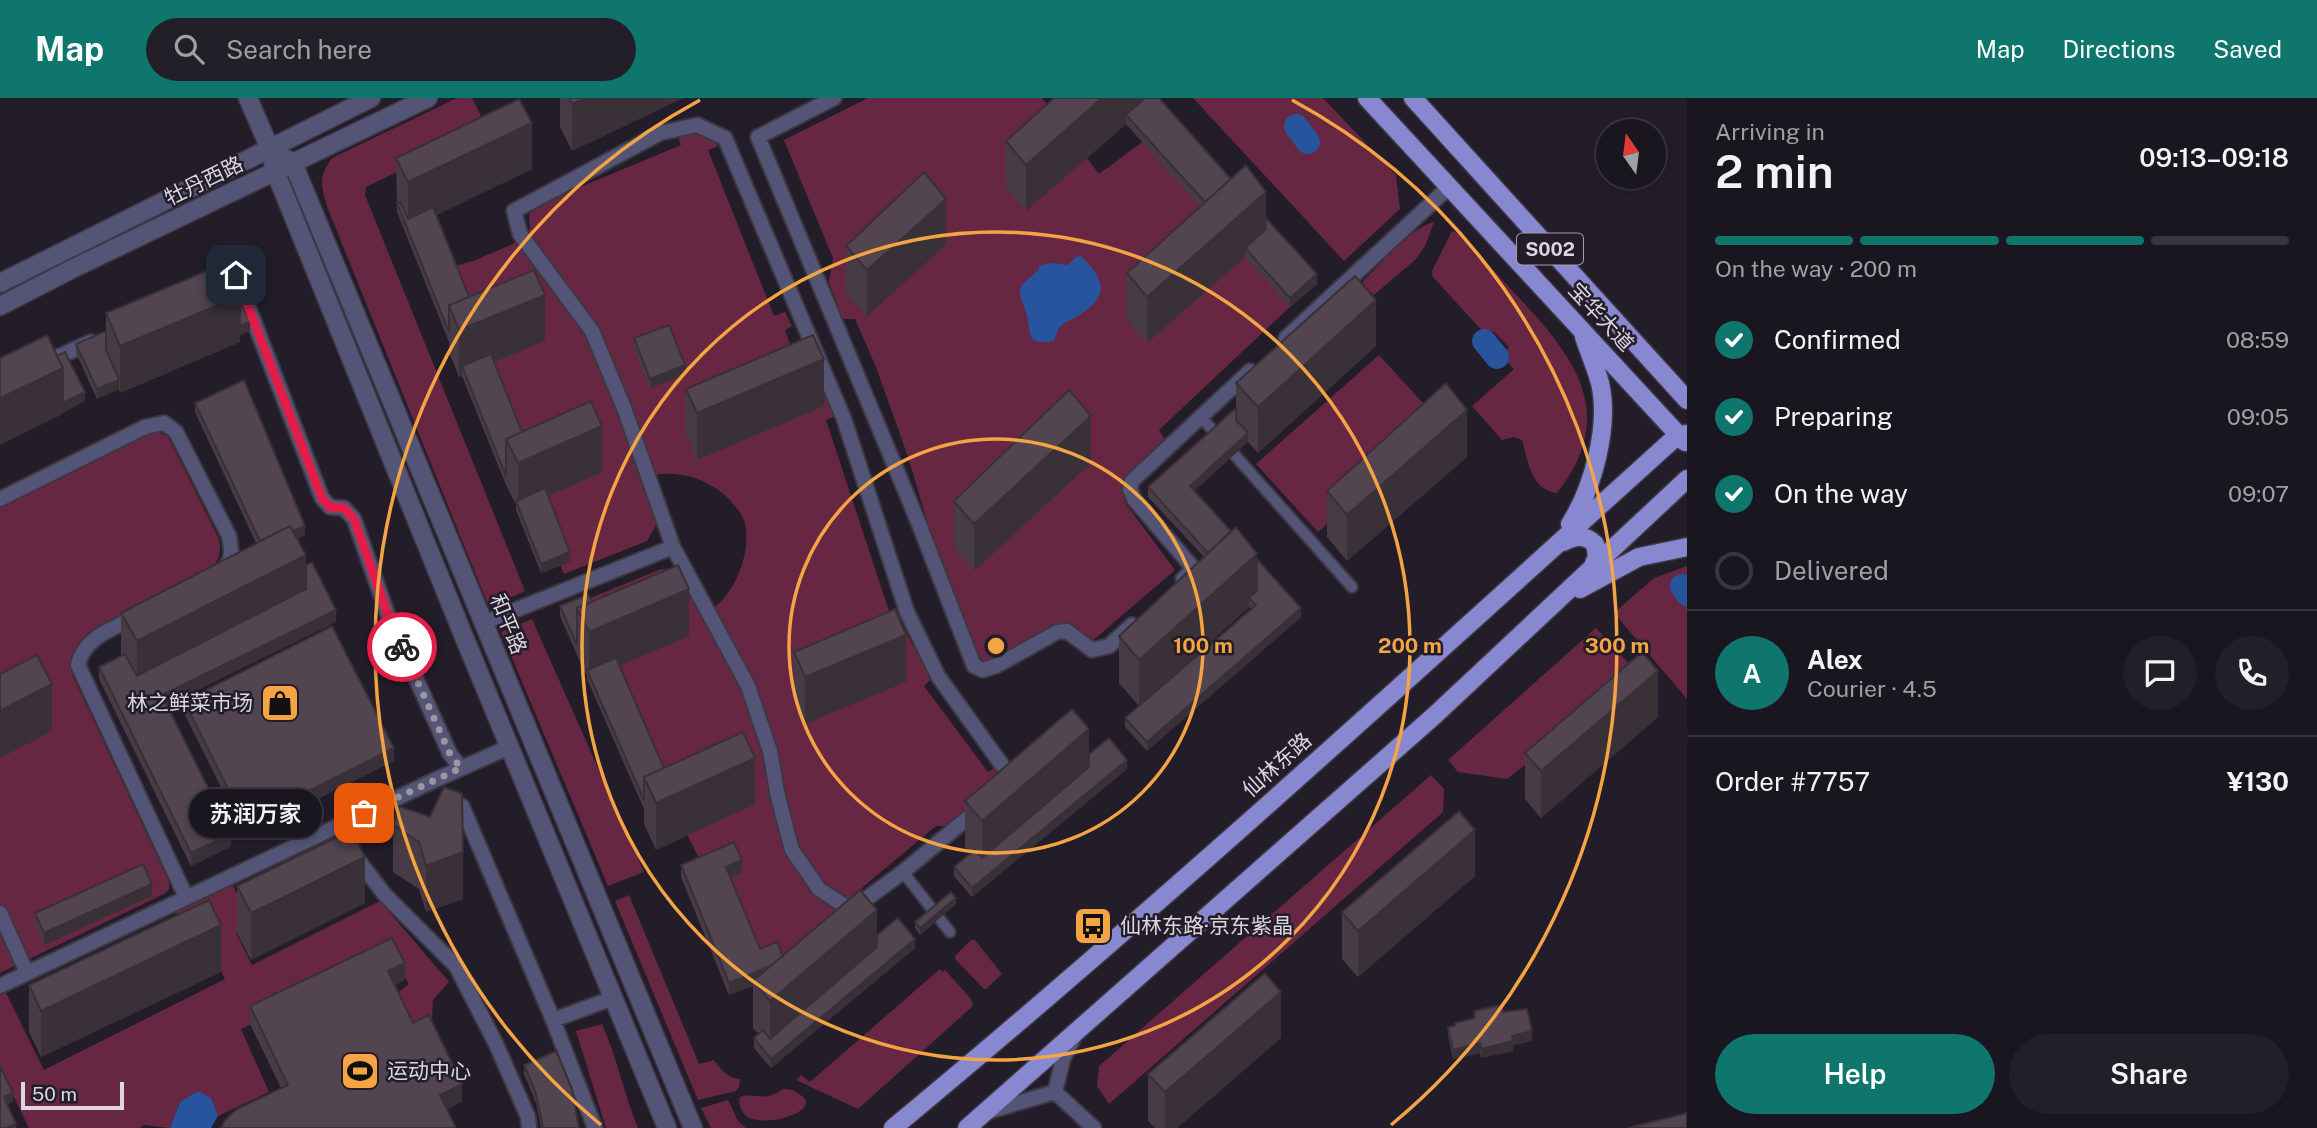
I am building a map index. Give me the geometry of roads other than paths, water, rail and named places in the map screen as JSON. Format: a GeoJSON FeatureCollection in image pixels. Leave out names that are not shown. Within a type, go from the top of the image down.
{"type":"FeatureCollection","features":[{"type":"Feature","properties":{"kind":"main road","name":"宝华大道"},"geometry":{"type":"LineString","coordinates":[[1367,98],[1684,438]]}},
{"type":"Feature","properties":{"kind":"main road","name":"宝华大道"},"geometry":{"type":"LineString","coordinates":[[1413,98],[1687,400]]}},
{"type":"Feature","properties":{"kind":"main road"},"geometry":{"type":"LineString","coordinates":[[1557,545],[1582,506],[1602,427],[1601,385],[1582,330]]}},
{"type":"Feature","properties":{"kind":"main road","name":"仙林东路"},"geometry":{"type":"LineString","coordinates":[[893,1128],[984,1053],[1557,545],[1684,438]]}},
{"type":"Feature","properties":{"kind":"main road"},"geometry":{"type":"LineString","coordinates":[[967,1128],[1424,724],[1687,479]]}},
{"type":"Feature","properties":{"kind":"main road"},"geometry":{"type":"LineString","coordinates":[[1557,545],[1572,537],[1589,538],[1597,550],[1592,569]]}},
{"type":"Feature","properties":{"kind":"main road"},"geometry":{"type":"LineString","coordinates":[[1559,600],[1639,557],[1687,547]]}},
{"type":"Feature","properties":{"kind":"street"},"geometry":{"type":"LineString","coordinates":[[248,98],[270,149],[275,171],[509,747],[667,1128]]}},
{"type":"Feature","properties":{"kind":"street","name":"牡丹西路"},"geometry":{"type":"LineString","coordinates":[[0,283],[372,98]]}},
{"type":"Feature","properties":{"kind":"street","name":"牡丹西路"},"geometry":{"type":"LineString","coordinates":[[0,306],[428,98]]}},
{"type":"Feature","properties":{"kind":"street"},"geometry":{"type":"LineString","coordinates":[[834,98],[758,137],[919,524],[974,666],[983,670],[998,665],[1057,632],[1067,631],[1092,650],[1109,646],[1147,612]]}},
{"type":"Feature","properties":{"kind":"street"},"geometry":{"type":"LineString","coordinates":[[697,125],[725,138],[844,419],[912,623],[938,676],[1007,772],[1007,785],[904,872],[851,910],[819,889],[792,849],[778,797],[770,751],[748,686],[673,547],[624,408],[592,331],[520,234],[514,211],[660,133],[697,125]]}},
{"type":"Feature","properties":{"kind":"street"},"geometry":{"type":"LineString","coordinates":[[270,149],[293,163]]}},
{"type":"Feature","properties":{"kind":"street","name":"和平路"},"geometry":{"type":"LineString","coordinates":[[293,163],[693,1128]]}},
{"type":"Feature","properties":{"kind":"street"},"geometry":{"type":"LineString","coordinates":[[1175,586],[1194,569],[1134,499],[1130,489],[1132,481],[1449,187]]}},
{"type":"Feature","properties":{"kind":"street"},"geometry":{"type":"LineString","coordinates":[[199,292],[236,275],[322,498],[330,507],[344,508],[354,519],[390,621],[450,754],[461,768]]}},
{"type":"Feature","properties":{"kind":"street"},"geometry":{"type":"LineString","coordinates":[[37,366],[99,338]]}},
{"type":"Feature","properties":{"kind":"street"},"geometry":{"type":"LineString","coordinates":[[1200,417],[1352,587]]}},
{"type":"Feature","properties":{"kind":"street"},"geometry":{"type":"LineString","coordinates":[[0,499],[145,427],[164,423],[176,432],[229,536],[232,548],[231,560],[226,568],[204,583]]}},
{"type":"Feature","properties":{"kind":"street"},"geometry":{"type":"LineString","coordinates":[[483,623],[673,547]]}},
{"type":"Feature","properties":{"kind":"street"},"geometry":{"type":"LineString","coordinates":[[149,610],[94,639],[85,646],[78,665],[186,897]]}},
{"type":"Feature","properties":{"kind":"street"},"geometry":{"type":"LineString","coordinates":[[0,986],[186,897],[346,836],[461,768],[509,747]]}},
{"type":"Feature","properties":{"kind":"street"},"geometry":{"type":"LineString","coordinates":[[461,806],[553,1020],[595,1128]]}},
{"type":"Feature","properties":{"kind":"street"},"geometry":{"type":"LineString","coordinates":[[346,836],[357,860],[385,895],[456,966],[496,1044],[528,1117],[529,1128]]}},
{"type":"Feature","properties":{"kind":"street"},"geometry":{"type":"LineString","coordinates":[[904,872],[950,932]]}},
{"type":"Feature","properties":{"kind":"street"},"geometry":{"type":"LineString","coordinates":[[0,913],[27,973]]}},
{"type":"Feature","properties":{"kind":"street"},"geometry":{"type":"LineString","coordinates":[[553,1020],[613,998]]}},
{"type":"Feature","properties":{"kind":"street"},"geometry":{"type":"LineString","coordinates":[[1055,1092],[1063,1059],[1077,1032]]}},
{"type":"Feature","properties":{"kind":"street"},"geometry":{"type":"LineString","coordinates":[[986,1113],[1055,1092]]}},
{"type":"Feature","properties":{"kind":"street"},"geometry":{"type":"LineString","coordinates":[[1055,1092],[1094,1128]]}},
{"type":"Feature","properties":{"kind":"water"},"geometry":{"type":"Polygon","coordinates":[[[1081,256],[1100,282],[1099,296],[1087,310],[1058,329],[1054,341],[1038,342],[1031,336],[1020,295],[1021,287],[1039,266],[1050,263],[1068,265],[1081,256]]]}},
{"type":"Feature","properties":{"kind":"water"},"geometry":{"type":"Polygon","coordinates":[[[198,1091],[211,1098],[218,1116],[211,1128],[170,1128],[180,1102],[198,1091]]]}},
{"type":"Feature","properties":{"kind":"waterway"},"geometry":{"type":"LineString","coordinates":[[1296,126],[1308,142]]}},
{"type":"Feature","properties":{"kind":"waterway"},"geometry":{"type":"LineString","coordinates":[[1484,341],[1497,357]]}},
{"type":"Feature","properties":{"kind":"waterway"},"geometry":{"type":"LineString","coordinates":[[1682,586],[1687,594]]}},
{"type":"Feature","properties":{"kind":"place","name":"林之鲜菜市场"},"geometry":{"type":"Point","coordinates":[280,703]}},
{"type":"Feature","properties":{"kind":"place","name":"苏润万家"},"geometry":{"type":"Point","coordinates":[364,813]}},
{"type":"Feature","properties":{"kind":"place","name":"仙林东路·京东紫晶"},"geometry":{"type":"Point","coordinates":[1093,926]}},
{"type":"Feature","properties":{"kind":"place","name":"运动中心"},"geometry":{"type":"Point","coordinates":[360,1071]}}]}
